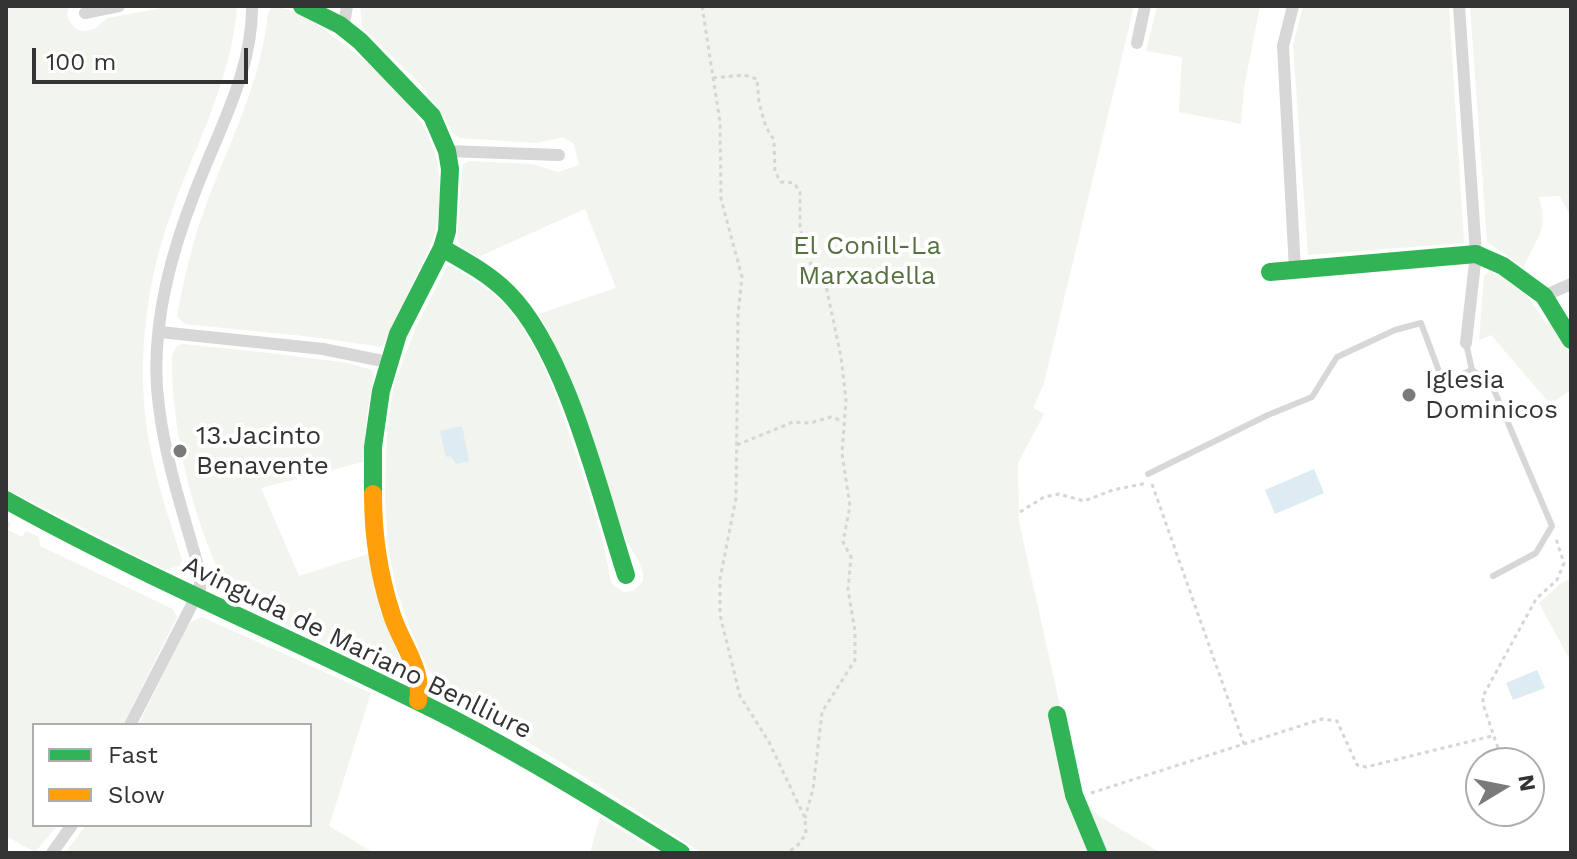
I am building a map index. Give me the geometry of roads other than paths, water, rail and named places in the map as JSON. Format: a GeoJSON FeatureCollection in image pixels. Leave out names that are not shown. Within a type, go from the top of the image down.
{"type":"FeatureCollection","features":[{"type":"Feature","properties":{"kind":"street"},"geometry":{"type":"LineString","coordinates":[[85,13],[119,6]]}},
{"type":"Feature","properties":{"kind":"street"},"geometry":{"type":"LineString","coordinates":[[131,723],[200,589],[200,573],[167,455],[158,405],[160,332],[171,265],[180,233],[243,70],[252,6]]}},
{"type":"Feature","properties":{"kind":"street"},"geometry":{"type":"LineString","coordinates":[[302,6],[340,25],[383,64],[432,116],[447,151],[450,195],[447,231],[442,248],[388,362],[374,449],[374,519],[384,585],[392,617],[418,676],[421,692],[418,701]]}},
{"type":"Feature","properties":{"kind":"street"},"geometry":{"type":"LineString","coordinates":[[340,25],[347,6]]}},
{"type":"Feature","properties":{"kind":"street"},"geometry":{"type":"LineString","coordinates":[[1137,43],[1145,6]]}},
{"type":"Feature","properties":{"kind":"street"},"geometry":{"type":"LineString","coordinates":[[1293,6],[1283,46],[1295,270]]}},
{"type":"Feature","properties":{"kind":"street"},"geometry":{"type":"LineString","coordinates":[[1459,6],[1476,254],[1466,343]]}},
{"type":"Feature","properties":{"kind":"street"},"geometry":{"type":"LineString","coordinates":[[447,151],[559,155]]}},
{"type":"Feature","properties":{"kind":"street"},"geometry":{"type":"LineString","coordinates":[[442,248],[497,282],[533,326],[574,416],[626,575]]}},
{"type":"Feature","properties":{"kind":"street"},"geometry":{"type":"LineString","coordinates":[[1270,272],[1476,254],[1503,266],[1544,296],[1571,340]]}},
{"type":"Feature","properties":{"kind":"street"},"geometry":{"type":"LineString","coordinates":[[1544,296],[1571,284]]}},
{"type":"Feature","properties":{"kind":"street"},"geometry":{"type":"LineString","coordinates":[[160,332],[323,349],[388,362]]}},
{"type":"Feature","properties":{"kind":"street","name":"Avinguda de Mariano Benlliure"},"geometry":{"type":"LineString","coordinates":[[6,500],[194,598],[418,701],[510,749],[681,853]]}},
{"type":"Feature","properties":{"kind":"street"},"geometry":{"type":"LineString","coordinates":[[1057,715],[1074,795],[1098,853]]}},
{"type":"Feature","properties":{"kind":"street"},"geometry":{"type":"LineString","coordinates":[[52,853],[71,827]]}},
{"type":"Feature","properties":{"kind":"lane"},"geometry":{"type":"LineString","coordinates":[[1149,478],[1268,415],[1312,397],[1337,357],[1395,330],[1421,323],[1443,382],[1472,370]]}},
{"type":"Feature","properties":{"kind":"lane"},"geometry":{"type":"LineString","coordinates":[[1466,343],[1472,370],[1491,383],[1552,526],[1536,553],[1493,576]]}},
{"type":"Feature","properties":{"kind":"place","name":"Iglesia Dominicos"},"geometry":{"type":"Point","coordinates":[1409,395]}},
{"type":"Feature","properties":{"kind":"place","name":"13.Jacinto Benavente"},"geometry":{"type":"Point","coordinates":[180,451]}},
{"type":"Feature","properties":{"kind":"park label","name":"El Conill-La Marxadella"},"geometry":{"type":"Point","coordinates":[867,261]}}]}
